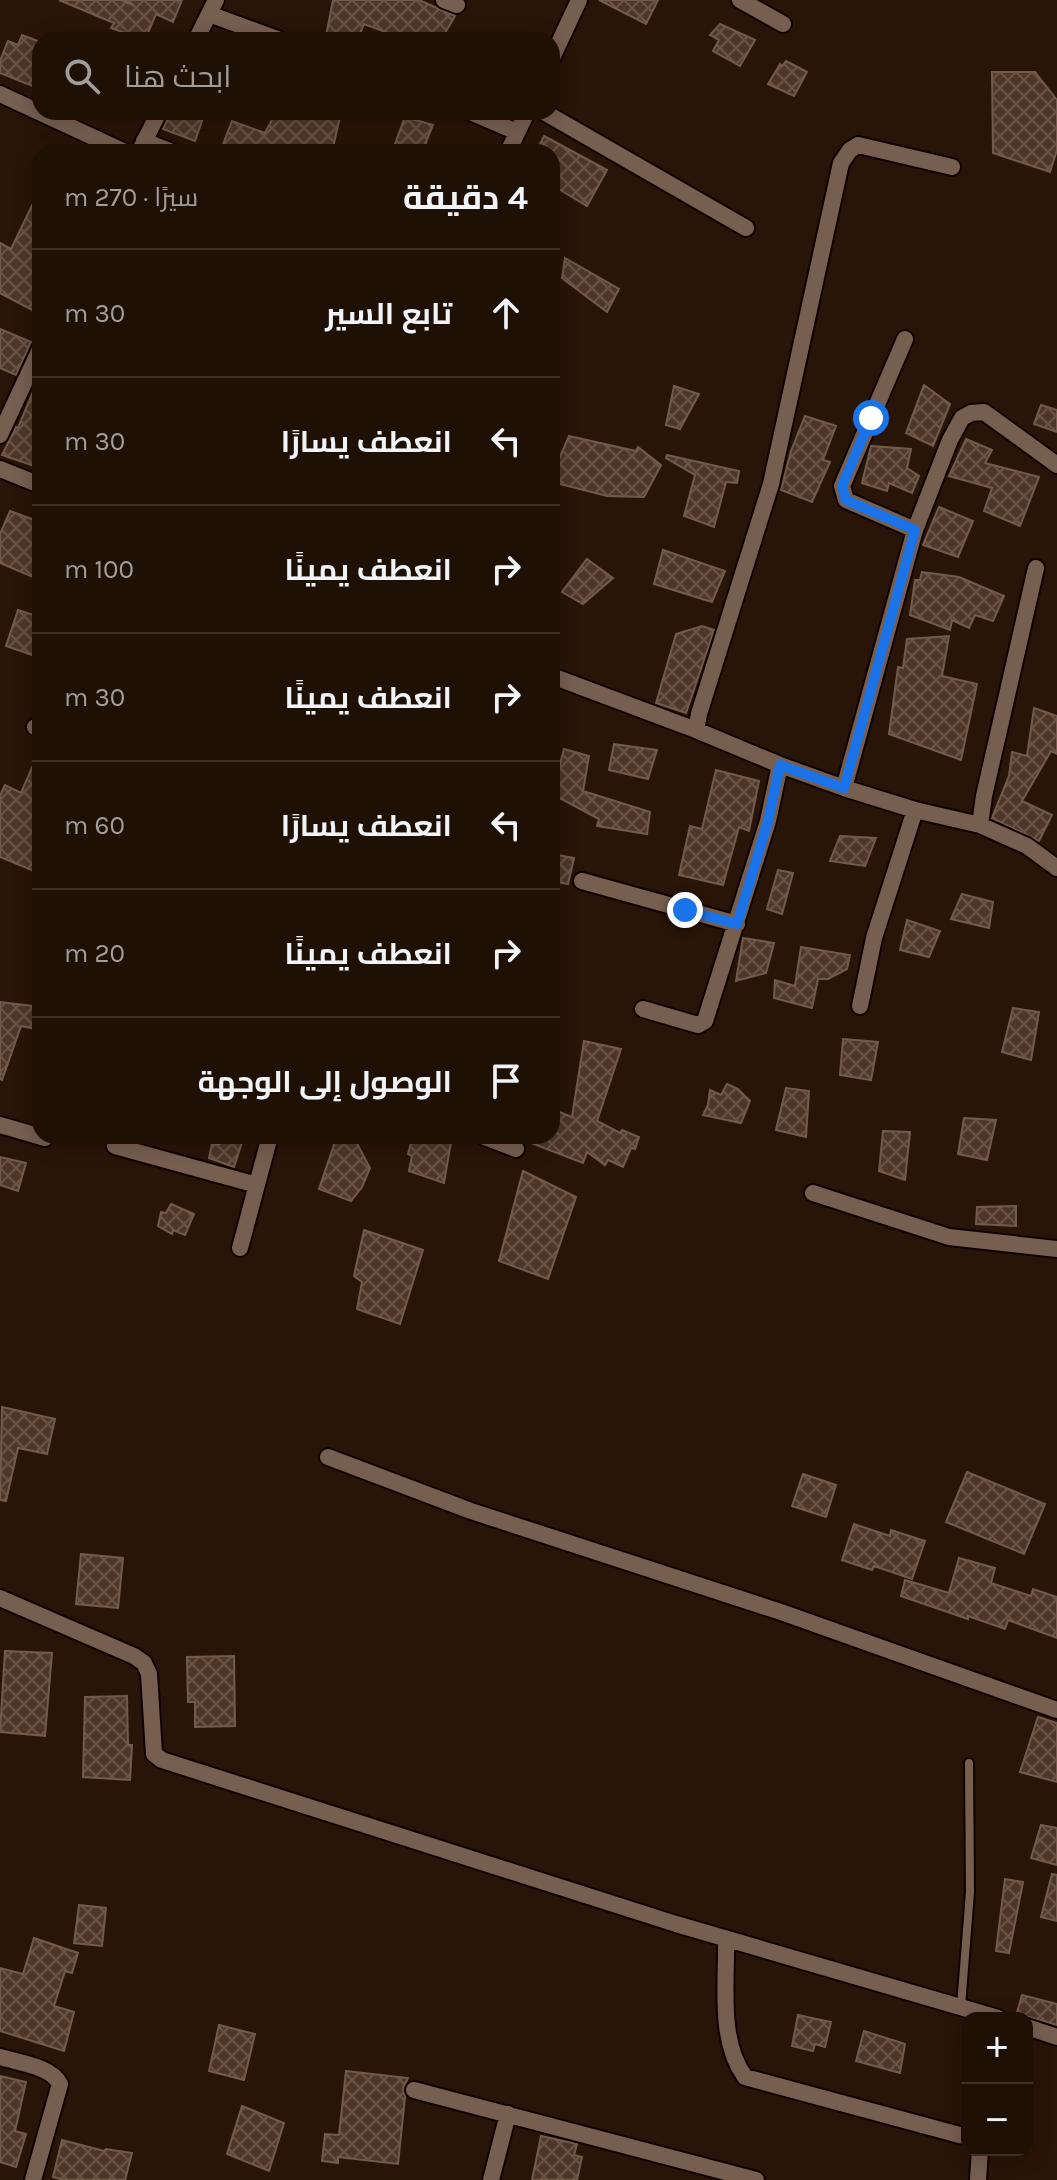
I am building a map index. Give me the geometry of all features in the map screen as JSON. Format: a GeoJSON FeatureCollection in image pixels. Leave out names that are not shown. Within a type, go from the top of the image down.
{"type":"FeatureCollection","features":[{"type":"Feature","properties":{"kind":"street"},"geometry":{"type":"LineString","coordinates":[[560,41],[579,0]]}},
{"type":"Feature","properties":{"kind":"street"},"geometry":{"type":"LineString","coordinates":[[740,0],[783,24]]}},
{"type":"Feature","properties":{"kind":"street"},"geometry":{"type":"LineString","coordinates":[[200,32],[213,7],[264,32]]}},
{"type":"Feature","properties":{"kind":"street"},"geometry":{"type":"LineString","coordinates":[[0,94],[32,109]]}},
{"type":"Feature","properties":{"kind":"street"},"geometry":{"type":"LineString","coordinates":[[56,120],[108,144]]}},
{"type":"Feature","properties":{"kind":"street"},"geometry":{"type":"LineString","coordinates":[[143,144],[155,120]]}},
{"type":"Feature","properties":{"kind":"street"},"geometry":{"type":"LineString","coordinates":[[489,120],[517,132]]}},
{"type":"Feature","properties":{"kind":"street"},"geometry":{"type":"LineString","coordinates":[[512,144],[523,120]]}},
{"type":"Feature","properties":{"kind":"street"},"geometry":{"type":"LineString","coordinates":[[558,120],[746,228]]}},
{"type":"Feature","properties":{"kind":"street"},"geometry":{"type":"LineString","coordinates":[[696,730],[771,484],[841,163],[858,145],[952,167]]}},
{"type":"Feature","properties":{"kind":"street"},"geometry":{"type":"LineString","coordinates":[[905,339],[842,486],[846,500],[915,530]]}},
{"type":"Feature","properties":{"kind":"street"},"geometry":{"type":"LineString","coordinates":[[0,435],[32,366]]}},
{"type":"Feature","properties":{"kind":"street"},"geometry":{"type":"LineString","coordinates":[[844,788],[915,530],[950,440],[962,418],[971,413],[984,412],[1057,465]]}},
{"type":"Feature","properties":{"kind":"street"},"geometry":{"type":"LineString","coordinates":[[0,470],[32,482]]}},
{"type":"Feature","properties":{"kind":"street"},"geometry":{"type":"LineString","coordinates":[[980,825],[1036,568]]}},
{"type":"Feature","properties":{"kind":"street"},"geometry":{"type":"LineString","coordinates":[[560,679],[844,788],[915,810],[980,825],[1027,846],[1057,868]]}},
{"type":"Feature","properties":{"kind":"street"},"geometry":{"type":"LineString","coordinates":[[643,1009],[702,1024],[737,924],[768,821],[780,765]]}},
{"type":"Feature","properties":{"kind":"street"},"geometry":{"type":"LineString","coordinates":[[860,1006],[874,938],[915,810]]}},
{"type":"Feature","properties":{"kind":"street"},"geometry":{"type":"LineString","coordinates":[[582,881],[737,924]]}},
{"type":"Feature","properties":{"kind":"street"},"geometry":{"type":"LineString","coordinates":[[0,1125],[32,1134]]}},
{"type":"Feature","properties":{"kind":"street"},"geometry":{"type":"LineString","coordinates":[[240,1248],[268,1144]]}},
{"type":"Feature","properties":{"kind":"street"},"geometry":{"type":"LineString","coordinates":[[503,1144],[516,1149]]}},
{"type":"Feature","properties":{"kind":"street"},"geometry":{"type":"LineString","coordinates":[[115,1146],[257,1185]]}},
{"type":"Feature","properties":{"kind":"street"},"geometry":{"type":"LineString","coordinates":[[813,1193],[949,1237],[1057,1249]]}},
{"type":"Feature","properties":{"kind":"street"},"geometry":{"type":"LineString","coordinates":[[328,1457],[471,1511],[781,1612],[1057,1710]]}},
{"type":"Feature","properties":{"kind":"street"},"geometry":{"type":"LineString","coordinates":[[0,1598],[144,1663],[149,1674],[154,1754],[162,1760],[726,1939],[977,2012]]}},
{"type":"Feature","properties":{"kind":"street"},"geometry":{"type":"LineString","coordinates":[[726,1939],[728,2044],[735,2064],[745,2077],[961,2135]]}},
{"type":"Feature","properties":{"kind":"street"},"geometry":{"type":"LineString","coordinates":[[1033,2029],[1057,2037]]}},
{"type":"Feature","properties":{"kind":"street"},"geometry":{"type":"LineString","coordinates":[[0,2057],[48,2072],[56,2076],[60,2084],[33,2180]]}},
{"type":"Feature","properties":{"kind":"street"},"geometry":{"type":"LineString","coordinates":[[414,2090],[756,2180]]}},
{"type":"Feature","properties":{"kind":"street"},"geometry":{"type":"LineString","coordinates":[[491,2180],[508,2114]]}},
{"type":"Feature","properties":{"kind":"street"},"geometry":{"type":"LineString","coordinates":[[978,2180],[980,2156]]}},
{"type":"Feature","properties":{"kind":"lane"},"geometry":{"type":"LineString","coordinates":[[961,2006],[970,1892],[969,1763]]}},
{"type":"Feature","properties":{"kind":"building"},"geometry":{"type":"Polygon","coordinates":[[[59,0],[121,0],[133,5],[122,0],[182,0],[173,22],[156,14],[148,32],[122,32],[111,28],[114,23],[59,0]]]}},
{"type":"Feature","properties":{"kind":"building"},"geometry":{"type":"Polygon","coordinates":[[[333,0],[419,0],[455,16],[446,32],[386,32],[364,24],[360,32],[327,32],[333,0]]]}},
{"type":"Feature","properties":{"kind":"building"},"geometry":{"type":"Polygon","coordinates":[[[599,0],[658,0],[646,24],[599,0]]]}},
{"type":"Feature","properties":{"kind":"building"},"geometry":{"type":"Polygon","coordinates":[[[720,24],[755,40],[740,66],[713,51],[719,40],[710,35],[720,24]]]}},
{"type":"Feature","properties":{"kind":"building"},"geometry":{"type":"Polygon","coordinates":[[[22,35],[32,39],[32,86],[0,73],[0,61],[8,41],[18,45],[22,35]]]}},
{"type":"Feature","properties":{"kind":"building"},"geometry":{"type":"Polygon","coordinates":[[[786,61],[807,72],[794,96],[768,84],[780,64],[782,66],[786,61]]]}},
{"type":"Feature","properties":{"kind":"building"},"geometry":{"type":"Polygon","coordinates":[[[992,72],[1035,72],[1057,100],[1057,150],[1050,172],[993,153],[992,72]]]}},
{"type":"Feature","properties":{"kind":"building"},"geometry":{"type":"Polygon","coordinates":[[[167,120],[202,120],[195,141],[163,129],[167,120]]]}},
{"type":"Feature","properties":{"kind":"building"},"geometry":{"type":"Polygon","coordinates":[[[272,120],[339,120],[334,144],[223,144],[232,121],[265,133],[272,120]]]}},
{"type":"Feature","properties":{"kind":"building"},"geometry":{"type":"Polygon","coordinates":[[[404,120],[433,125],[425,144],[395,144],[404,120]]]}},
{"type":"Feature","properties":{"kind":"building"},"geometry":{"type":"Polygon","coordinates":[[[544,136],[559,144],[540,144],[544,136]]]}},
{"type":"Feature","properties":{"kind":"building"},"geometry":{"type":"Polygon","coordinates":[[[560,145],[607,170],[587,206],[560,190],[560,145]]]}},
{"type":"Feature","properties":{"kind":"building"},"geometry":{"type":"Polygon","coordinates":[[[32,206],[32,310],[0,293],[0,243],[11,249],[32,206]]]}},
{"type":"Feature","properties":{"kind":"building"},"geometry":{"type":"Polygon","coordinates":[[[565,258],[619,289],[607,312],[562,278],[565,258]]]}},
{"type":"Feature","properties":{"kind":"building"},"geometry":{"type":"Polygon","coordinates":[[[0,329],[31,342],[16,375],[0,368],[0,329]]]}},
{"type":"Feature","properties":{"kind":"building"},"geometry":{"type":"Polygon","coordinates":[[[924,385],[950,404],[933,446],[906,433],[924,385]]]}},
{"type":"Feature","properties":{"kind":"building"},"geometry":{"type":"Polygon","coordinates":[[[674,386],[699,394],[680,429],[666,425],[674,386]]]}},
{"type":"Feature","properties":{"kind":"building"},"geometry":{"type":"Polygon","coordinates":[[[32,394],[32,465],[2,455],[32,394]]]}},
{"type":"Feature","properties":{"kind":"building"},"geometry":{"type":"Polygon","coordinates":[[[1041,405],[1057,410],[1057,432],[1034,424],[1041,405]]]}},
{"type":"Feature","properties":{"kind":"building"},"geometry":{"type":"Polygon","coordinates":[[[805,416],[836,426],[823,460],[830,462],[812,502],[781,490],[791,451],[805,416]]]}},
{"type":"Feature","properties":{"kind":"building"},"geometry":{"type":"Polygon","coordinates":[[[569,436],[636,451],[638,447],[661,465],[644,497],[607,496],[560,484],[560,457],[569,436]]]}},
{"type":"Feature","properties":{"kind":"building"},"geometry":{"type":"Polygon","coordinates":[[[966,439],[992,450],[985,463],[1039,477],[1020,526],[984,511],[992,488],[949,476],[966,439]]]}},
{"type":"Feature","properties":{"kind":"building"},"geometry":{"type":"Polygon","coordinates":[[[871,446],[911,449],[907,468],[919,476],[912,493],[889,483],[887,491],[862,483],[871,446]]]}},
{"type":"Feature","properties":{"kind":"building"},"geometry":{"type":"Polygon","coordinates":[[[667,455],[739,471],[737,483],[726,482],[714,527],[684,516],[695,475],[666,458],[667,455]]]}},
{"type":"Feature","properties":{"kind":"building"},"geometry":{"type":"Polygon","coordinates":[[[939,507],[973,521],[958,557],[923,545],[939,507]]]}},
{"type":"Feature","properties":{"kind":"building"},"geometry":{"type":"Polygon","coordinates":[[[10,511],[32,519],[32,577],[0,563],[0,534],[10,511]]]}},
{"type":"Feature","properties":{"kind":"building"},"geometry":{"type":"Polygon","coordinates":[[[663,550],[725,571],[712,602],[654,584],[663,550]]]}},
{"type":"Feature","properties":{"kind":"building"},"geometry":{"type":"Polygon","coordinates":[[[587,559],[613,578],[583,604],[562,592],[587,559]]]}},
{"type":"Feature","properties":{"kind":"building"},"geometry":{"type":"Polygon","coordinates":[[[922,572],[959,577],[1004,596],[993,621],[975,615],[969,628],[952,620],[950,630],[910,615],[915,580],[920,580],[922,572]]]}},
{"type":"Feature","properties":{"kind":"building"},"geometry":{"type":"Polygon","coordinates":[[[18,610],[32,614],[32,655],[6,646],[18,610]]]}},
{"type":"Feature","properties":{"kind":"building"},"geometry":{"type":"Polygon","coordinates":[[[702,626],[714,630],[686,713],[656,703],[676,634],[702,626]]]}},
{"type":"Feature","properties":{"kind":"building"},"geometry":{"type":"Polygon","coordinates":[[[949,636],[942,676],[977,684],[961,760],[889,734],[898,667],[903,668],[907,639],[949,636]]]}},
{"type":"Feature","properties":{"kind":"building"},"geometry":{"type":"Polygon","coordinates":[[[1034,708],[1057,716],[1057,754],[1051,751],[1022,801],[1052,815],[1039,841],[992,818],[1009,776],[1012,752],[1027,756],[1034,708]]]}},
{"type":"Feature","properties":{"kind":"building"},"geometry":{"type":"Polygon","coordinates":[[[614,744],[657,750],[648,779],[609,770],[614,744]]]}},
{"type":"Feature","properties":{"kind":"building"},"geometry":{"type":"Polygon","coordinates":[[[564,749],[589,756],[583,791],[650,812],[647,834],[597,826],[599,819],[560,798],[560,764],[564,749]]]}},
{"type":"Feature","properties":{"kind":"building"},"geometry":{"type":"Polygon","coordinates":[[[32,768],[32,870],[0,857],[0,796],[5,785],[21,793],[32,768]]]}},
{"type":"Feature","properties":{"kind":"building"},"geometry":{"type":"Polygon","coordinates":[[[716,770],[759,781],[749,831],[739,827],[723,885],[679,875],[690,826],[702,829],[716,770]]]}},
{"type":"Feature","properties":{"kind":"building"},"geometry":{"type":"Polygon","coordinates":[[[840,836],[876,838],[865,866],[830,861],[840,836]]]}},
{"type":"Feature","properties":{"kind":"building"},"geometry":{"type":"Polygon","coordinates":[[[560,855],[574,858],[568,884],[560,882],[560,855]]]}},
{"type":"Feature","properties":{"kind":"building"},"geometry":{"type":"Polygon","coordinates":[[[778,870],[793,873],[782,914],[767,909],[778,870]]]}},
{"type":"Feature","properties":{"kind":"building"},"geometry":{"type":"Polygon","coordinates":[[[962,894],[993,902],[989,928],[951,919],[962,894]]]}},
{"type":"Feature","properties":{"kind":"building"},"geometry":{"type":"Polygon","coordinates":[[[907,920],[940,931],[929,957],[900,950],[907,920]]]}},
{"type":"Feature","properties":{"kind":"building"},"geometry":{"type":"Polygon","coordinates":[[[743,938],[774,943],[766,973],[736,981],[743,938]]]}},
{"type":"Feature","properties":{"kind":"building"},"geometry":{"type":"Polygon","coordinates":[[[801,947],[850,955],[847,969],[828,979],[818,979],[812,1008],[774,998],[775,980],[795,986],[801,947]]]}},
{"type":"Feature","properties":{"kind":"building"},"geometry":{"type":"Polygon","coordinates":[[[0,1002],[32,1006],[32,1028],[21,1026],[0,1079],[0,1002]]]}},
{"type":"Feature","properties":{"kind":"building"},"geometry":{"type":"Polygon","coordinates":[[[1013,1008],[1039,1012],[1031,1060],[1002,1052],[1013,1008]]]}},
{"type":"Feature","properties":{"kind":"building"},"geometry":{"type":"Polygon","coordinates":[[[843,1039],[878,1042],[871,1080],[840,1075],[843,1039]]]}},
{"type":"Feature","properties":{"kind":"building"},"geometry":{"type":"Polygon","coordinates":[[[584,1041],[621,1049],[597,1121],[620,1133],[622,1130],[639,1137],[623,1167],[608,1160],[605,1165],[587,1152],[583,1163],[534,1144],[560,1144],[560,1112],[572,1117],[584,1041]]]}},
{"type":"Feature","properties":{"kind":"building"},"geometry":{"type":"Polygon","coordinates":[[[727,1084],[738,1089],[750,1101],[741,1123],[703,1115],[710,1090],[721,1095],[727,1084]]]}},
{"type":"Feature","properties":{"kind":"building"},"geometry":{"type":"Polygon","coordinates":[[[786,1088],[809,1091],[806,1137],[776,1130],[786,1088]]]}},
{"type":"Feature","properties":{"kind":"building"},"geometry":{"type":"Polygon","coordinates":[[[964,1118],[996,1120],[987,1160],[958,1154],[964,1118]]]}},
{"type":"Feature","properties":{"kind":"building"},"geometry":{"type":"Polygon","coordinates":[[[883,1131],[910,1132],[905,1180],[879,1171],[883,1131]]]}},
{"type":"Feature","properties":{"kind":"building"},"geometry":{"type":"Polygon","coordinates":[[[212,1144],[241,1144],[234,1167],[209,1158],[212,1144]]]}},
{"type":"Feature","properties":{"kind":"building"},"geometry":{"type":"Polygon","coordinates":[[[334,1144],[357,1144],[370,1168],[362,1187],[351,1201],[319,1189],[334,1144]]]}},
{"type":"Feature","properties":{"kind":"building"},"geometry":{"type":"Polygon","coordinates":[[[411,1144],[451,1144],[444,1183],[409,1171],[412,1156],[408,1154],[411,1144]]]}},
{"type":"Feature","properties":{"kind":"building"},"geometry":{"type":"Polygon","coordinates":[[[0,1157],[26,1163],[18,1191],[0,1185],[0,1157]]]}},
{"type":"Feature","properties":{"kind":"building"},"geometry":{"type":"Polygon","coordinates":[[[523,1171],[576,1197],[548,1279],[499,1261],[523,1171]]]}},
{"type":"Feature","properties":{"kind":"building"},"geometry":{"type":"Polygon","coordinates":[[[171,1204],[194,1214],[185,1235],[173,1230],[172,1234],[158,1226],[161,1212],[166,1213],[171,1204]]]}},
{"type":"Feature","properties":{"kind":"building"},"geometry":{"type":"Polygon","coordinates":[[[1016,1206],[1016,1226],[976,1224],[977,1207],[1016,1206]]]}},
{"type":"Feature","properties":{"kind":"building"},"geometry":{"type":"Polygon","coordinates":[[[364,1230],[423,1250],[400,1324],[357,1309],[362,1282],[354,1276],[364,1230]]]}},
{"type":"Feature","properties":{"kind":"building"},"geometry":{"type":"Polygon","coordinates":[[[2,1407],[55,1419],[47,1454],[18,1448],[6,1501],[0,1500],[2,1407]]]}},
{"type":"Feature","properties":{"kind":"building"},"geometry":{"type":"Polygon","coordinates":[[[967,1472],[1045,1504],[1024,1554],[946,1522],[967,1472]]]}},
{"type":"Feature","properties":{"kind":"building"},"geometry":{"type":"Polygon","coordinates":[[[803,1474],[836,1485],[826,1517],[792,1506],[803,1474]]]}},
{"type":"Feature","properties":{"kind":"building"},"geometry":{"type":"Polygon","coordinates":[[[854,1524],[890,1536],[891,1530],[925,1541],[912,1579],[874,1566],[872,1570],[842,1560],[854,1524]]]}},
{"type":"Feature","properties":{"kind":"building"},"geometry":{"type":"Polygon","coordinates":[[[81,1554],[123,1558],[118,1608],[76,1604],[81,1554]]]}},
{"type":"Feature","properties":{"kind":"building"},"geometry":{"type":"Polygon","coordinates":[[[959,1558],[995,1568],[991,1583],[1031,1596],[1033,1589],[1057,1597],[1057,1638],[1008,1620],[1005,1629],[901,1596],[905,1580],[949,1593],[959,1558]]]}},
{"type":"Feature","properties":{"kind":"building"},"geometry":{"type":"Polygon","coordinates":[[[5,1651],[52,1653],[45,1736],[0,1732],[5,1651]]]}},
{"type":"Feature","properties":{"kind":"building"},"geometry":{"type":"Polygon","coordinates":[[[234,1656],[235,1726],[195,1727],[195,1702],[188,1702],[187,1657],[234,1656]]]}},
{"type":"Feature","properties":{"kind":"building"},"geometry":{"type":"Polygon","coordinates":[[[127,1696],[128,1745],[132,1745],[130,1780],[83,1777],[85,1697],[127,1696]]]}},
{"type":"Feature","properties":{"kind":"building"},"geometry":{"type":"Polygon","coordinates":[[[1038,1717],[1057,1723],[1057,1782],[1020,1772],[1038,1717]]]}},
{"type":"Feature","properties":{"kind":"building"},"geometry":{"type":"Polygon","coordinates":[[[1041,1825],[1057,1828],[1057,1865],[1031,1858],[1041,1825]]]}},
{"type":"Feature","properties":{"kind":"building"},"geometry":{"type":"Polygon","coordinates":[[[1052,1874],[1057,1875],[1057,1921],[1041,1917],[1052,1874]]]}},
{"type":"Feature","properties":{"kind":"building"},"geometry":{"type":"Polygon","coordinates":[[[1005,1879],[1023,1882],[1009,1953],[996,1951],[1005,1879]]]}},
{"type":"Feature","properties":{"kind":"building"},"geometry":{"type":"Polygon","coordinates":[[[79,1905],[106,1908],[102,1946],[74,1943],[79,1905]]]}},
{"type":"Feature","properties":{"kind":"building"},"geometry":{"type":"Polygon","coordinates":[[[34,1938],[78,1953],[72,1973],[65,1971],[54,2006],[74,2012],[64,2051],[0,2031],[0,1968],[23,1974],[34,1938]]]}},
{"type":"Feature","properties":{"kind":"building"},"geometry":{"type":"Polygon","coordinates":[[[1022,1995],[1057,2004],[1057,2025],[1033,2018],[1033,2012],[1017,2012],[1022,1995]]]}},
{"type":"Feature","properties":{"kind":"building"},"geometry":{"type":"Polygon","coordinates":[[[798,2015],[831,2022],[825,2047],[815,2044],[813,2051],[792,2046],[798,2015]]]}},
{"type":"Feature","properties":{"kind":"building"},"geometry":{"type":"Polygon","coordinates":[[[219,2025],[255,2034],[244,2080],[209,2071],[219,2025]]]}},
{"type":"Feature","properties":{"kind":"building"},"geometry":{"type":"Polygon","coordinates":[[[864,2031],[905,2044],[900,2073],[856,2061],[864,2031]]]}},
{"type":"Feature","properties":{"kind":"building"},"geometry":{"type":"Polygon","coordinates":[[[346,2071],[408,2078],[403,2088],[405,2097],[398,2164],[338,2157],[338,2163],[322,2161],[325,2134],[339,2135],[346,2071]]]}},
{"type":"Feature","properties":{"kind":"building"},"geometry":{"type":"Polygon","coordinates":[[[0,2076],[26,2082],[15,2131],[26,2134],[16,2167],[0,2162],[0,2076]]]}},
{"type":"Feature","properties":{"kind":"building"},"geometry":{"type":"Polygon","coordinates":[[[242,2106],[284,2123],[269,2171],[227,2154],[242,2106]]]}},
{"type":"Feature","properties":{"kind":"building"},"geometry":{"type":"Polygon","coordinates":[[[541,2136],[577,2144],[574,2155],[582,2157],[577,2180],[532,2180],[541,2136]]]}},
{"type":"Feature","properties":{"kind":"building"},"geometry":{"type":"Polygon","coordinates":[[[62,2140],[104,2151],[132,2153],[125,2180],[64,2180],[53,2177],[62,2140]]]}},
{"type":"Feature","properties":{"kind":"route"},"geometry":{"type":"LineString","coordinates":[[685,910],[737,924],[768,821],[780,765],[844,788],[915,530],[846,500],[842,486],[871,418]]}}]}
